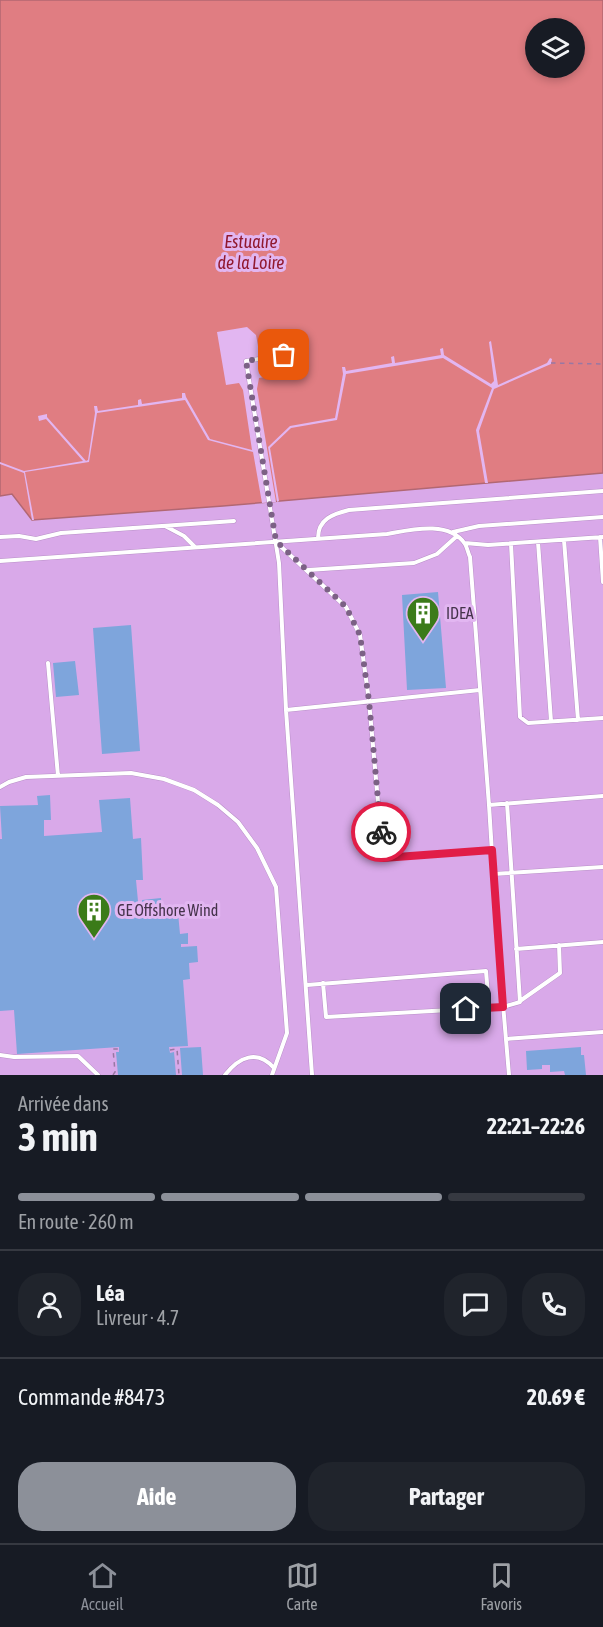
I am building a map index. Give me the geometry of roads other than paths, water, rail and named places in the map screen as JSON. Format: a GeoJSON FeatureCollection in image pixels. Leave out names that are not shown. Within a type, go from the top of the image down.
{"type":"FeatureCollection","features":[{"type":"Feature","properties":{"kind":"lane"},"geometry":{"type":"LineString","coordinates":[[283,344],[284,355],[246,361],[279,562],[286,710],[312,1075]]}},
{"type":"Feature","properties":{"kind":"lane"},"geometry":{"type":"LineString","coordinates":[[318,538],[318,531],[323,522],[333,514],[349,510],[603,491]]}},
{"type":"Feature","properties":{"kind":"lane"},"geometry":{"type":"LineString","coordinates":[[0,561],[387,534],[428,528],[452,532],[479,526],[603,517]]}},
{"type":"Feature","properties":{"kind":"lane"},"geometry":{"type":"LineString","coordinates":[[0,537],[19,536],[36,539],[60,533],[234,521]]}},
{"type":"Feature","properties":{"kind":"lane"},"geometry":{"type":"LineString","coordinates":[[165,526],[184,536],[195,547]]}},
{"type":"Feature","properties":{"kind":"lane"},"geometry":{"type":"LineString","coordinates":[[452,532],[465,543],[470,557],[509,1075]]}},
{"type":"Feature","properties":{"kind":"lane"},"geometry":{"type":"LineString","coordinates":[[308,570],[414,563],[437,554],[457,536]]}},
{"type":"Feature","properties":{"kind":"lane"},"geometry":{"type":"LineString","coordinates":[[465,543],[511,544],[602,537],[603,582]]}},
{"type":"Feature","properties":{"kind":"lane"},"geometry":{"type":"LineString","coordinates":[[564,540],[578,720]]}},
{"type":"Feature","properties":{"kind":"lane"},"geometry":{"type":"LineString","coordinates":[[276,541],[346,607],[360,635],[369,701],[383,858],[492,850]]}},
{"type":"Feature","properties":{"kind":"lane"},"geometry":{"type":"LineString","coordinates":[[538,542],[551,721]]}},
{"type":"Feature","properties":{"kind":"lane"},"geometry":{"type":"LineString","coordinates":[[511,544],[520,717],[528,723],[603,718]]}},
{"type":"Feature","properties":{"kind":"lane"},"geometry":{"type":"LineString","coordinates":[[48,663],[58,776]]}},
{"type":"Feature","properties":{"kind":"lane"},"geometry":{"type":"LineString","coordinates":[[286,710],[480,690]]}},
{"type":"Feature","properties":{"kind":"lane"},"geometry":{"type":"LineString","coordinates":[[0,787],[26,777],[131,773],[164,779],[194,790],[218,805],[238,822],[257,848],[276,887],[287,1033],[272,1075]]}},
{"type":"Feature","properties":{"kind":"lane"},"geometry":{"type":"LineString","coordinates":[[489,805],[603,796]]}},
{"type":"Feature","properties":{"kind":"lane"},"geometry":{"type":"LineString","coordinates":[[507,803],[520,1002]]}},
{"type":"Feature","properties":{"kind":"lane"},"geometry":{"type":"LineString","coordinates":[[493,874],[603,867]]}},
{"type":"Feature","properties":{"kind":"lane"},"geometry":{"type":"LineString","coordinates":[[516,949],[603,942]]}},
{"type":"Feature","properties":{"kind":"lane"},"geometry":{"type":"LineString","coordinates":[[323,983],[326,1017],[503,1007],[520,1002],[560,973],[560,945]]}},
{"type":"Feature","properties":{"kind":"lane"},"geometry":{"type":"LineString","coordinates":[[307,985],[486,971],[489,1008]]}},
{"type":"Feature","properties":{"kind":"lane"},"geometry":{"type":"LineString","coordinates":[[506,1039],[603,1032]]}},
{"type":"Feature","properties":{"kind":"lane"},"geometry":{"type":"LineString","coordinates":[[0,1054],[14,1057],[78,1056],[98,1075]]}},
{"type":"Feature","properties":{"kind":"lane"},"geometry":{"type":"LineString","coordinates":[[225,1075],[240,1060],[253,1057],[267,1059],[275,1068]]}},
{"type":"Feature","properties":{"kind":"water","name":"Estuaire de la Loire"},"geometry":{"type":"Polygon","coordinates":[[[0,0],[603,0],[603,473],[32,520],[12,494],[0,496],[0,0]]]}},
{"type":"Feature","properties":{"kind":"place","name":"IDEA"},"geometry":{"type":"Point","coordinates":[423,642]}},
{"type":"Feature","properties":{"kind":"place","name":"GE Offshore Wind"},"geometry":{"type":"Point","coordinates":[94,939]}}]}
